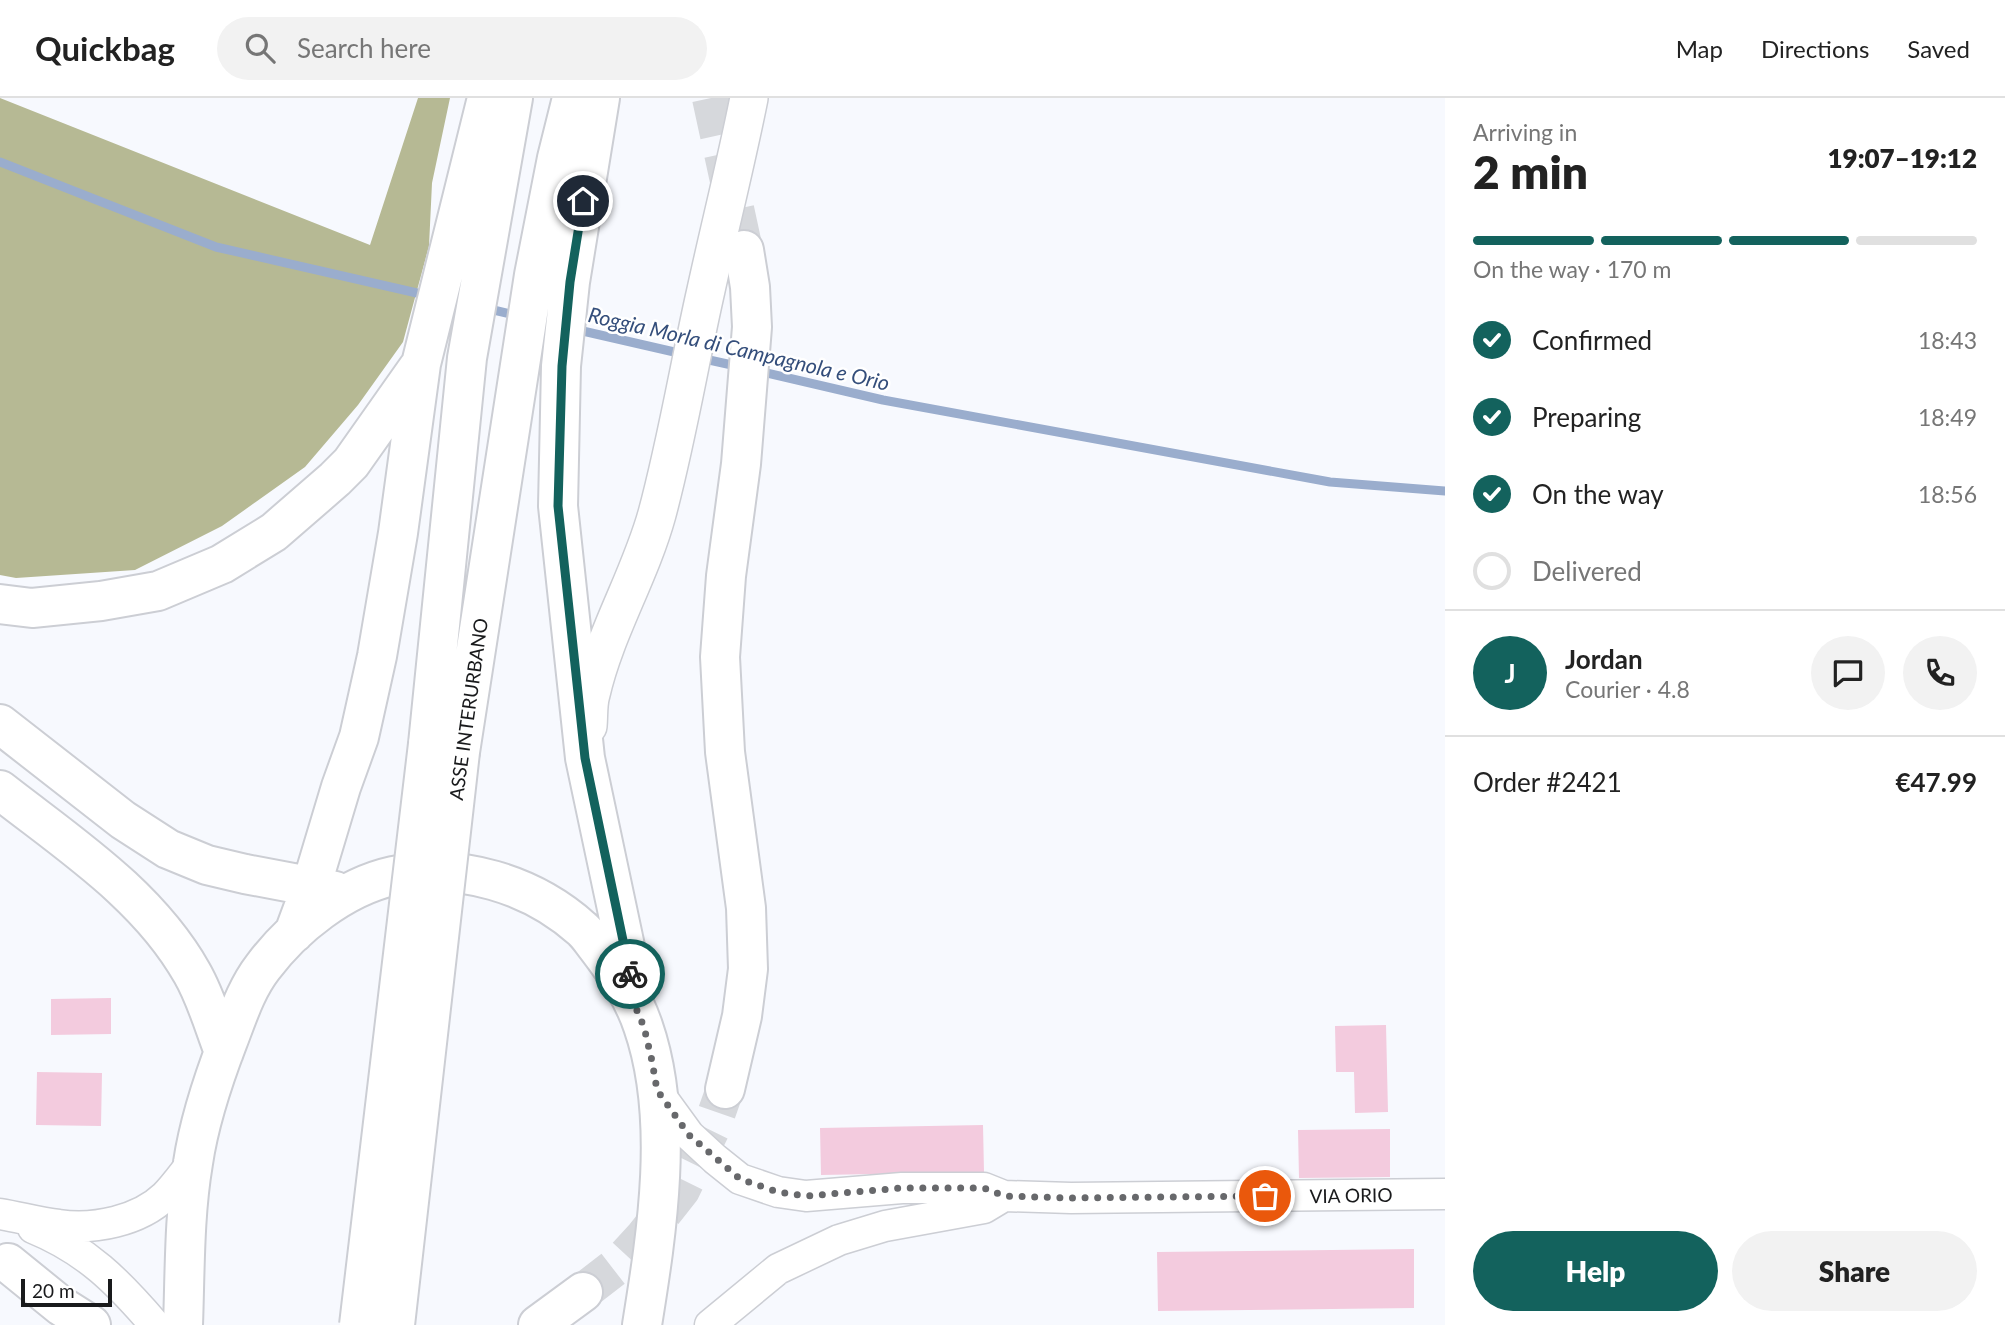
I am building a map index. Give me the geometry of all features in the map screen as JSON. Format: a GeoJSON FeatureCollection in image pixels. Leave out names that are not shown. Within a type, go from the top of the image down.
{"type":"FeatureCollection","features":[{"type":"Feature","properties":{"kind":"highway"},"geometry":{"type":"LineString","coordinates":[[0,604],[32,608],[124,597],[158,590],[222,564],[274,532],[351,463],[424,351],[467,248],[487,98]]}},
{"type":"Feature","properties":{"kind":"highway","name":"ASSE INTERURBANO"},"geometry":{"type":"LineString","coordinates":[[395,1325],[444,748],[467,358],[467,248],[513,98]]}},
{"type":"Feature","properties":{"kind":"highway","name":"ASSE INTERURBANO"},"geometry":{"type":"LineString","coordinates":[[359,1325],[444,748],[520,366],[534,275],[557,158],[572,98]]}},
{"type":"Feature","properties":{"kind":"highway"},"geometry":{"type":"LineString","coordinates":[[600,98],[570,282],[562,366],[558,506],[585,758],[630,970],[630,994]]}},
{"type":"Feature","properties":{"kind":"highway"},"geometry":{"type":"LineString","coordinates":[[725,1089],[742,1016],[748,969],[746,908],[725,752],[720,657],[726,576],[741,464],[751,327],[750,287],[744,250]]}},
{"type":"Feature","properties":{"kind":"highway"},"geometry":{"type":"LineString","coordinates":[[294,933],[359,737],[377,656],[398,533],[424,351]]}},
{"type":"Feature","properties":{"kind":"highway"},"geometry":{"type":"LineString","coordinates":[[0,724],[123,820],[168,849],[207,864],[245,874],[348,893]]}},
{"type":"Feature","properties":{"kind":"highway"},"geometry":{"type":"LineString","coordinates":[[0,790],[91,861],[145,910],[193,974],[224,1052]]}},
{"type":"Feature","properties":{"kind":"highway"},"geometry":{"type":"LineString","coordinates":[[183,1325],[185,1253],[193,1163],[217,1067],[244,999],[262,967],[294,933],[348,893],[393,876],[456,872],[496,881],[524,892],[553,908],[583,930],[630,994],[644,1027],[657,1090],[661,1143],[654,1249],[642,1325]]}},
{"type":"Feature","properties":{"kind":"highway"},"geometry":{"type":"LineString","coordinates":[[8,1263],[61,1306],[91,1325]]}},
{"type":"Feature","properties":{"kind":"highway"},"geometry":{"type":"LineString","coordinates":[[538,1325],[583,1292]]}},
{"type":"Feature","properties":{"kind":"main road"},"geometry":{"type":"LineString","coordinates":[[585,758],[590,695],[607,643],[656,517],[670,463],[749,98]]}},
{"type":"Feature","properties":{"kind":"street","name":"VIA ORIO"},"geometry":{"type":"LineString","coordinates":[[657,1090],[689,1135],[740,1179],[778,1192],[806,1196],[902,1188],[984,1188],[1004,1196],[1083,1198],[1445,1194]]}},
{"type":"Feature","properties":{"kind":"street"},"geometry":{"type":"LineString","coordinates":[[0,1215],[60,1225],[87,1226],[117,1221],[140,1214],[165,1196],[193,1163]]}},
{"type":"Feature","properties":{"kind":"street","name":"VIA ORIO"},"geometry":{"type":"LineString","coordinates":[[710,1325],[778,1269],[839,1240],[885,1226],[984,1208],[1004,1196]]}},
{"type":"Feature","properties":{"kind":"street"},"geometry":{"type":"LineString","coordinates":[[0,1215],[53,1236],[86,1257],[108,1273],[155,1325]]}},
{"type":"Feature","properties":{"kind":"green space"},"geometry":{"type":"Polygon","coordinates":[[[0,98],[370,245],[418,98],[450,98],[432,183],[429,246],[403,342],[358,405],[305,467],[222,526],[135,570],[16,578],[0,575],[0,98]]]}},
{"type":"Feature","properties":{"kind":"building"},"geometry":{"type":"Polygon","coordinates":[[[111,998],[111,1034],[51,1035],[51,999],[111,998]]]}},
{"type":"Feature","properties":{"kind":"building"},"geometry":{"type":"Polygon","coordinates":[[[1386,1025],[1388,1112],[1355,1113],[1354,1072],[1336,1072],[1335,1026],[1386,1025]]]}},
{"type":"Feature","properties":{"kind":"building"},"geometry":{"type":"Polygon","coordinates":[[[37,1072],[102,1073],[101,1126],[36,1125],[37,1072]]]}},
{"type":"Feature","properties":{"kind":"building"},"geometry":{"type":"Polygon","coordinates":[[[983,1125],[984,1172],[821,1175],[820,1128],[983,1125]]]}},
{"type":"Feature","properties":{"kind":"building"},"geometry":{"type":"Polygon","coordinates":[[[1390,1129],[1390,1177],[1299,1178],[1298,1130],[1390,1129]]]}},
{"type":"Feature","properties":{"kind":"building"},"geometry":{"type":"Polygon","coordinates":[[[1414,1249],[1414,1308],[1158,1311],[1157,1252],[1414,1249]]]}},
{"type":"Feature","properties":{"kind":"waterway","name":"Roggia Morla di Campagnola e Orio"},"geometry":{"type":"LineString","coordinates":[[0,162],[216,247],[430,296]]}},
{"type":"Feature","properties":{"kind":"waterway","name":"Roggia Morla di Campagnola e Orio"},"geometry":{"type":"LineString","coordinates":[[485,308],[519,316]]}},
{"type":"Feature","properties":{"kind":"waterway","name":"Roggia Morla di Campagnola e Orio"},"geometry":{"type":"LineString","coordinates":[[574,329],[683,354]]}},
{"type":"Feature","properties":{"kind":"waterway","name":"Roggia Morla di Campagnola e Orio"},"geometry":{"type":"LineString","coordinates":[[700,358],[741,367]]}},
{"type":"Feature","properties":{"kind":"waterway","name":"Roggia Morla di Campagnola e Orio"},"geometry":{"type":"LineString","coordinates":[[758,371],[883,400],[1330,482],[1445,491]]}},
{"type":"Feature","properties":{"kind":"tunnel"},"geometry":{"type":"LineString","coordinates":[[711,98],[744,250]]}},
{"type":"Feature","properties":{"kind":"tunnel"},"geometry":{"type":"LineString","coordinates":[[583,1292],[618,1265],[681,1190],[711,1129],[725,1089]]}},
{"type":"Feature","properties":{"kind":"way so far"},"geometry":{"type":"LineString","coordinates":[[630,974],[630,994],[644,1027],[657,1090],[689,1135],[740,1179],[778,1192],[806,1196],[902,1188],[984,1188],[1004,1196],[1071,1198],[1265,1196]]}},
{"type":"Feature","properties":{"kind":"route"},"geometry":{"type":"LineString","coordinates":[[583,201],[570,282],[562,366],[558,506],[585,758],[630,974]]}}]}
